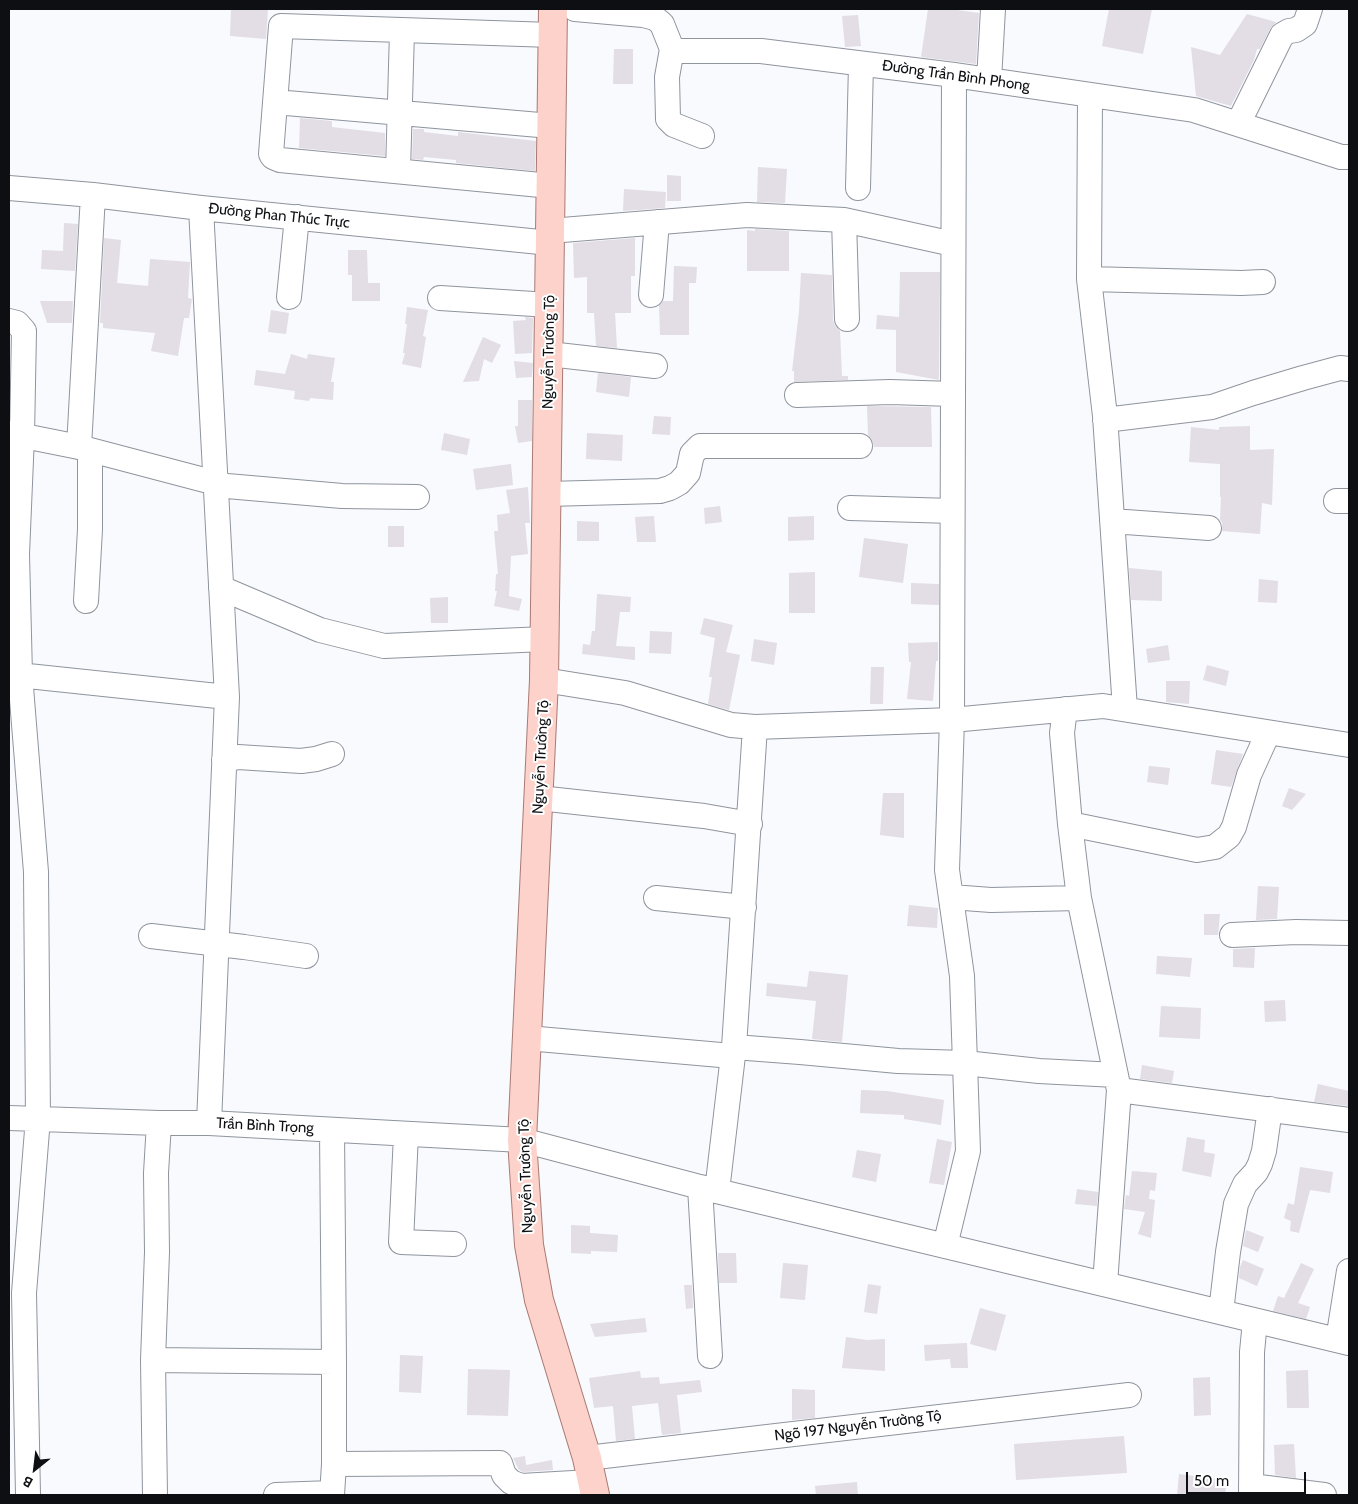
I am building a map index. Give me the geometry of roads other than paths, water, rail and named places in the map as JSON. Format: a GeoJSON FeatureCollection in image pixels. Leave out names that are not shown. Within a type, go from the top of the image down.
{"type":"FeatureCollection","features":[{"type":"Feature","properties":{"kind":"main road","name":"Nguyễn Trường Tộ"},"geometry":{"type":"LineString","coordinates":[[553,22],[544,680],[522,1140],[529,1245],[539,1300],[591,1478]]}},
{"type":"Feature","properties":{"kind":"street"},"geometry":{"type":"LineString","coordinates":[[575,9],[649,16],[660,15],[672,49],[667,77],[668,119],[674,125],[702,136]]}},
{"type":"Feature","properties":{"kind":"street"},"geometry":{"type":"LineString","coordinates":[[989,80],[993,9]]}},
{"type":"Feature","properties":{"kind":"street"},"geometry":{"type":"LineString","coordinates":[[1238,124],[1282,35],[1296,30],[1305,24],[1310,9]]}},
{"type":"Feature","properties":{"kind":"street"},"geometry":{"type":"LineString","coordinates":[[551,186],[276,159],[271,154],[281,26],[402,31],[553,22]]}},
{"type":"Feature","properties":{"kind":"street"},"geometry":{"type":"LineString","coordinates":[[398,171],[402,31]]}},
{"type":"Feature","properties":{"kind":"street","name":"Đường Trần Bình Phong"},"geometry":{"type":"LineString","coordinates":[[672,49],[684,52],[761,52],[954,75],[1194,110],[1341,157],[1349,157]]}},
{"type":"Feature","properties":{"kind":"street"},"geometry":{"type":"LineString","coordinates":[[858,188],[861,64]]}},
{"type":"Feature","properties":{"kind":"street"},"geometry":{"type":"LineString","coordinates":[[945,1246],[968,1151],[962,976],[947,870],[952,720],[954,75]]}},
{"type":"Feature","properties":{"kind":"street"},"geometry":{"type":"LineString","coordinates":[[1090,95],[1088,279],[1105,420],[1124,709]]}},
{"type":"Feature","properties":{"kind":"street"},"geometry":{"type":"LineString","coordinates":[[275,102],[551,126]]}},
{"type":"Feature","properties":{"kind":"street","name":"Đường Phan Thúc Trực"},"geometry":{"type":"LineString","coordinates":[[9,188],[297,217],[550,237],[657,222],[747,215],[844,220],[953,244]]}},
{"type":"Feature","properties":{"kind":"street"},"geometry":{"type":"LineString","coordinates":[[86,601],[90,529],[84,448],[93,195]]}},
{"type":"Feature","properties":{"kind":"street"},"geometry":{"type":"LineString","coordinates":[[200,208],[227,697],[209,1123]]}},
{"type":"Feature","properties":{"kind":"street"},"geometry":{"type":"LineString","coordinates":[[289,298],[297,217]]}},
{"type":"Feature","properties":{"kind":"street"},"geometry":{"type":"LineString","coordinates":[[844,220],[847,319]]}},
{"type":"Feature","properties":{"kind":"street"},"geometry":{"type":"LineString","coordinates":[[651,295],[657,222]]}},
{"type":"Feature","properties":{"kind":"street"},"geometry":{"type":"LineString","coordinates":[[1088,279],[1264,282]]}},
{"type":"Feature","properties":{"kind":"street"},"geometry":{"type":"LineString","coordinates":[[440,298],[549,305]]}},
{"type":"Feature","properties":{"kind":"street"},"geometry":{"type":"LineString","coordinates":[[9,320],[17,323],[24,331],[16,435],[13,553],[14,675],[36,872],[38,1118],[24,1293],[28,1495]]}},
{"type":"Feature","properties":{"kind":"street"},"geometry":{"type":"LineString","coordinates":[[549,354],[656,366]]}},
{"type":"Feature","properties":{"kind":"street"},"geometry":{"type":"LineString","coordinates":[[1105,420],[1212,407],[1253,392],[1303,378],[1340,368],[1349,369]]}},
{"type":"Feature","properties":{"kind":"street"},"geometry":{"type":"LineString","coordinates":[[797,395],[890,392],[953,394]]}},
{"type":"Feature","properties":{"kind":"street"},"geometry":{"type":"LineString","coordinates":[[16,435],[84,448],[215,483],[342,496],[417,497]]}},
{"type":"Feature","properties":{"kind":"street"},"geometry":{"type":"LineString","coordinates":[[547,494],[660,491],[670,488],[679,483],[688,473],[692,454],[700,446],[860,446]]}},
{"type":"Feature","properties":{"kind":"street"},"geometry":{"type":"LineString","coordinates":[[850,508],[952,511]]}},
{"type":"Feature","properties":{"kind":"street"},"geometry":{"type":"LineString","coordinates":[[1112,522],[1209,528]]}},
{"type":"Feature","properties":{"kind":"street"},"geometry":{"type":"LineString","coordinates":[[221,588],[320,630],[384,646],[545,639]]}},
{"type":"Feature","properties":{"kind":"street"},"geometry":{"type":"LineString","coordinates":[[14,675],[227,697]]}},
{"type":"Feature","properties":{"kind":"street"},"geometry":{"type":"LineString","coordinates":[[544,680],[624,693],[731,725],[755,727],[952,720],[1103,706],[1349,745]]}},
{"type":"Feature","properties":{"kind":"street"},"geometry":{"type":"LineString","coordinates":[[1065,709],[1062,733],[1078,898],[1117,1082],[1106,1284]]}},
{"type":"Feature","properties":{"kind":"street"},"geometry":{"type":"LineString","coordinates":[[710,1356],[708,1189],[733,1052],[750,824],[755,727]]}},
{"type":"Feature","properties":{"kind":"street"},"geometry":{"type":"LineString","coordinates":[[1070,824],[1197,850],[1215,847],[1229,836],[1234,827],[1249,775],[1268,733]]}},
{"type":"Feature","properties":{"kind":"street"},"geometry":{"type":"LineString","coordinates":[[224,760],[238,757],[301,761],[332,754]]}},
{"type":"Feature","properties":{"kind":"street"},"geometry":{"type":"LineString","coordinates":[[539,798],[704,816],[750,824]]}},
{"type":"Feature","properties":{"kind":"street"},"geometry":{"type":"LineString","coordinates":[[951,897],[992,900],[1078,898]]}},
{"type":"Feature","properties":{"kind":"street"},"geometry":{"type":"LineString","coordinates":[[656,898],[744,907]]}},
{"type":"Feature","properties":{"kind":"street"},"geometry":{"type":"LineString","coordinates":[[1232,935],[1296,932],[1349,933]]}},
{"type":"Feature","properties":{"kind":"street"},"geometry":{"type":"LineString","coordinates":[[151,936],[306,956]]}},
{"type":"Feature","properties":{"kind":"street"},"geometry":{"type":"LineString","coordinates":[[527,1038],[898,1062],[965,1063],[1117,1082],[1270,1109],[1349,1120]]}},
{"type":"Feature","properties":{"kind":"street"},"geometry":{"type":"LineString","coordinates":[[1221,1312],[1236,1204],[1245,1184],[1256,1172],[1260,1164],[1270,1109]]}},
{"type":"Feature","properties":{"kind":"street","name":"Trần Bình Trọng"},"geometry":{"type":"LineString","coordinates":[[9,1118],[209,1123],[522,1140],[708,1189],[1344,1341]]}},
{"type":"Feature","properties":{"kind":"street"},"geometry":{"type":"LineString","coordinates":[[155,1495],[153,1360],[157,1252],[156,1173],[159,1123]]}},
{"type":"Feature","properties":{"kind":"street"},"geometry":{"type":"LineString","coordinates":[[276,1495],[332,1494],[334,1464],[334,1362],[332,1130]]}},
{"type":"Feature","properties":{"kind":"street"},"geometry":{"type":"LineString","coordinates":[[406,1134],[401,1242],[454,1244]]}},
{"type":"Feature","properties":{"kind":"street"},"geometry":{"type":"LineString","coordinates":[[1344,1341],[1349,1272]]}},
{"type":"Feature","properties":{"kind":"street"},"geometry":{"type":"LineString","coordinates":[[1255,1321],[1252,1352],[1251,1491],[1324,1495]]}},
{"type":"Feature","properties":{"kind":"street"},"geometry":{"type":"LineString","coordinates":[[153,1360],[334,1362]]}},
{"type":"Feature","properties":{"kind":"street","name":"Ngõ 197 Nguyễn Trường Tộ"},"geometry":{"type":"LineString","coordinates":[[334,1464],[500,1463],[504,1475],[512,1482],[521,1486],[591,1478],[1129,1395]]}}]}
